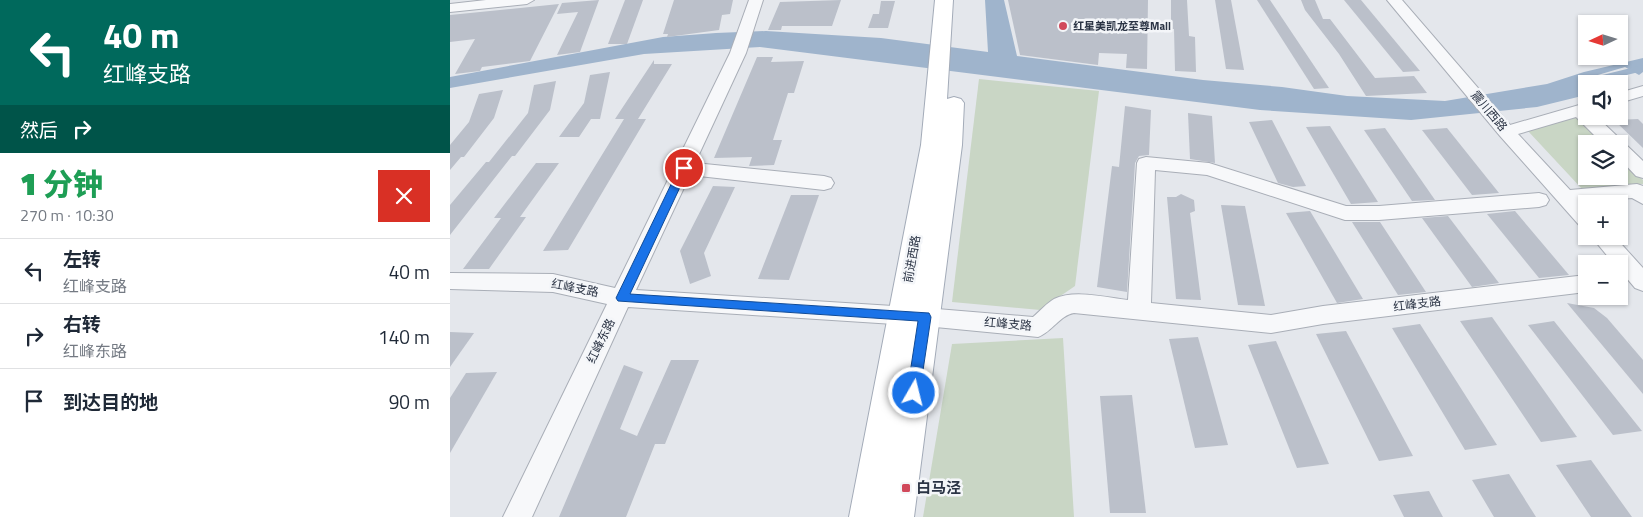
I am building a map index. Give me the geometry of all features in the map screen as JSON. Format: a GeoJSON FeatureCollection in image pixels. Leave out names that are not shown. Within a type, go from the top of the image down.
{"type":"FeatureCollection","features":[{"type":"Feature","properties":{"kind":"main road","name":"前进西路"},"geometry":{"type":"LineString","coordinates":[[944,0],[950,41]]}},
{"type":"Feature","properties":{"kind":"main road","name":"前进西路"},"geometry":{"type":"LineString","coordinates":[[896,517],[913,317],[932,145],[947,78],[950,41],[960,8],[958,0]]}},
{"type":"Feature","properties":{"kind":"main road","name":"前进西路"},"geometry":{"type":"LineString","coordinates":[[866,517],[913,317]]}},
{"type":"Feature","properties":{"kind":"street"},"geometry":{"type":"LineString","coordinates":[[450,8],[527,0]]}},
{"type":"Feature","properties":{"kind":"street","name":"红峰东路"},"geometry":{"type":"LineString","coordinates":[[517,517],[738,53],[756,0]]}},
{"type":"Feature","properties":{"kind":"street","name":"震川西路"},"geometry":{"type":"LineString","coordinates":[[1394,0],[1490,114],[1578,211]]}},
{"type":"Feature","properties":{"kind":"street"},"geometry":{"type":"LineString","coordinates":[[1628,95],[1643,91]]}},
{"type":"Feature","properties":{"kind":"street"},"geometry":{"type":"LineString","coordinates":[[1506,132],[1578,110]]}},
{"type":"Feature","properties":{"kind":"street"},"geometry":{"type":"LineString","coordinates":[[1597,125],[1606,135]]}},
{"type":"Feature","properties":{"kind":"street"},"geometry":{"type":"LineString","coordinates":[[1628,157],[1643,172]]}},
{"type":"Feature","properties":{"kind":"street"},"geometry":{"type":"LineString","coordinates":[[1139,312],[1146,163],[1209,169],[1345,213],[1379,213],[1539,200]]}},
{"type":"Feature","properties":{"kind":"street"},"geometry":{"type":"LineString","coordinates":[[684,168],[824,183]]}},
{"type":"Feature","properties":{"kind":"street"},"geometry":{"type":"LineString","coordinates":[[1566,197],[1641,193]]}},
{"type":"Feature","properties":{"kind":"street"},"geometry":{"type":"LineString","coordinates":[[1609,245],[1634,280]]}},
{"type":"Feature","properties":{"kind":"street","name":"红峰支路"},"geometry":{"type":"LineString","coordinates":[[450,281],[553,283],[622,298],[1038,327],[1061,306],[1074,304],[1271,324],[1323,315],[1578,285]]}},
{"type":"Feature","properties":{"kind":"green space"},"geometry":{"type":"Polygon","coordinates":[[[979,79],[1099,91],[1075,286],[1040,310],[952,302],[979,79]]]}},
{"type":"Feature","properties":{"kind":"green space"},"geometry":{"type":"Polygon","coordinates":[[[1576,115],[1578,117],[1578,125],[1587,125],[1598,135],[1578,135],[1578,185],[1528,131],[1576,115]]]}},
{"type":"Feature","properties":{"kind":"green space"},"geometry":{"type":"Polygon","coordinates":[[[1628,164],[1643,180],[1643,184],[1583,190],[1578,185],[1628,185],[1628,164]]]}},
{"type":"Feature","properties":{"kind":"green space"},"geometry":{"type":"Polygon","coordinates":[[[1063,338],[1074,517],[923,517],[952,344],[1063,338]]]}},
{"type":"Feature","properties":{"kind":"water"},"geometry":{"type":"Polygon","coordinates":[[[985,0],[1004,0],[1017,56],[1203,80],[1282,87],[1347,96],[1445,101],[1547,84],[1584,72],[1614,65],[1628,65],[1628,62],[1643,58],[1643,72],[1639,75],[1625,67],[1598,75],[1578,75],[1578,97],[1537,107],[1411,120],[1260,110],[760,47],[644,54],[450,88],[450,77],[663,37],[716,33],[766,31],[881,38],[988,52],[985,0]]]}},
{"type":"Feature","properties":{"kind":"building"},"geometry":{"type":"Polygon","coordinates":[[[599,0],[580,52],[557,55],[578,12],[557,14],[562,3],[599,0]]]}},
{"type":"Feature","properties":{"kind":"building"},"geometry":{"type":"Polygon","coordinates":[[[625,0],[643,0],[627,44],[608,44],[625,0]]]}},
{"type":"Feature","properties":{"kind":"building"},"geometry":{"type":"Polygon","coordinates":[[[674,0],[733,0],[730,14],[722,15],[719,30],[667,37],[668,34],[663,34],[674,0]]]}},
{"type":"Feature","properties":{"kind":"building"},"geometry":{"type":"Polygon","coordinates":[[[841,0],[832,26],[782,26],[781,30],[768,30],[780,2],[841,0]]]}},
{"type":"Feature","properties":{"kind":"building","name":"红星美凯龙至尊Mall"},"geometry":{"type":"Polygon","coordinates":[[[1008,0],[1148,0],[1147,69],[1126,68],[1127,54],[1099,53],[1098,65],[1020,55],[1008,0]]]}},
{"type":"Feature","properties":{"kind":"building"},"geometry":{"type":"Polygon","coordinates":[[[1171,0],[1187,0],[1189,36],[1195,37],[1196,72],[1175,71],[1174,29],[1171,29],[1171,0]]]}},
{"type":"Feature","properties":{"kind":"building"},"geometry":{"type":"Polygon","coordinates":[[[1215,0],[1231,0],[1244,70],[1226,69],[1215,0]]]}},
{"type":"Feature","properties":{"kind":"building"},"geometry":{"type":"Polygon","coordinates":[[[1257,0],[1270,0],[1329,88],[1314,89],[1257,0]]]}},
{"type":"Feature","properties":{"kind":"building"},"geometry":{"type":"Polygon","coordinates":[[[1301,0],[1315,0],[1323,19],[1330,19],[1375,78],[1414,76],[1427,93],[1366,96],[1339,54],[1305,10],[1301,0]]]}},
{"type":"Feature","properties":{"kind":"building"},"geometry":{"type":"Polygon","coordinates":[[[1344,0],[1361,0],[1420,71],[1403,72],[1344,0]]]}},
{"type":"Feature","properties":{"kind":"building"},"geometry":{"type":"Polygon","coordinates":[[[881,1],[895,1],[888,28],[868,28],[873,14],[879,14],[881,1]]]}},
{"type":"Feature","properties":{"kind":"building"},"geometry":{"type":"Polygon","coordinates":[[[559,4],[530,61],[482,67],[480,71],[455,74],[475,39],[450,42],[450,15],[559,4]]]}},
{"type":"Feature","properties":{"kind":"building"},"geometry":{"type":"Polygon","coordinates":[[[757,57],[773,57],[771,62],[804,61],[794,93],[788,93],[773,140],[782,140],[774,165],[749,166],[752,157],[714,158],[757,57]]]}},
{"type":"Feature","properties":{"kind":"building"},"geometry":{"type":"Polygon","coordinates":[[[654,60],[654,64],[672,64],[638,119],[646,119],[568,250],[543,251],[624,119],[615,119],[654,60]]]}},
{"type":"Feature","properties":{"kind":"building"},"geometry":{"type":"Polygon","coordinates":[[[610,72],[600,119],[591,119],[579,137],[559,137],[584,103],[590,75],[610,72]]]}},
{"type":"Feature","properties":{"kind":"building"},"geometry":{"type":"Polygon","coordinates":[[[556,81],[550,110],[450,235],[450,205],[486,162],[489,162],[528,113],[534,85],[556,81]]]}},
{"type":"Feature","properties":{"kind":"building"},"geometry":{"type":"Polygon","coordinates":[[[503,90],[494,118],[464,157],[461,157],[450,170],[450,145],[469,122],[479,94],[503,90]]]}},
{"type":"Feature","properties":{"kind":"building"},"geometry":{"type":"Polygon","coordinates":[[[1125,106],[1151,110],[1149,155],[1139,156],[1135,163],[1127,292],[1097,287],[1112,166],[1119,167],[1125,106]]]}},
{"type":"Feature","properties":{"kind":"building"},"geometry":{"type":"Polygon","coordinates":[[[1188,113],[1212,116],[1215,163],[1190,159],[1188,113]]]}},
{"type":"Feature","properties":{"kind":"building"},"geometry":{"type":"Polygon","coordinates":[[[1628,119],[1638,119],[1643,124],[1643,148],[1619,125],[1628,125],[1628,119]]]}},
{"type":"Feature","properties":{"kind":"building"},"geometry":{"type":"Polygon","coordinates":[[[1272,120],[1306,186],[1293,187],[1278,183],[1249,122],[1272,120]]]}},
{"type":"Feature","properties":{"kind":"building"},"geometry":{"type":"Polygon","coordinates":[[[1330,126],[1378,202],[1351,204],[1306,127],[1330,126]]]}},
{"type":"Feature","properties":{"kind":"building"},"geometry":{"type":"Polygon","coordinates":[[[1385,128],[1435,200],[1412,201],[1364,130],[1385,128]]]}},
{"type":"Feature","properties":{"kind":"building"},"geometry":{"type":"Polygon","coordinates":[[[1447,128],[1499,193],[1472,195],[1422,130],[1447,128]]]}},
{"type":"Feature","properties":{"kind":"building"},"geometry":{"type":"Polygon","coordinates":[[[536,163],[559,163],[520,217],[526,217],[489,269],[463,269],[501,218],[494,218],[536,163]]]}},
{"type":"Feature","properties":{"kind":"building"},"geometry":{"type":"Polygon","coordinates":[[[713,186],[735,187],[704,253],[711,276],[690,284],[680,251],[713,186]]]}},
{"type":"Feature","properties":{"kind":"building"},"geometry":{"type":"Polygon","coordinates":[[[1181,194],[1194,200],[1195,211],[1190,213],[1201,300],[1176,299],[1167,197],[1176,197],[1181,194]]]}},
{"type":"Feature","properties":{"kind":"building"},"geometry":{"type":"Polygon","coordinates":[[[791,195],[819,195],[789,280],[758,279],[791,195]]]}},
{"type":"Feature","properties":{"kind":"building"},"geometry":{"type":"Polygon","coordinates":[[[1221,205],[1245,206],[1265,306],[1238,305],[1221,205]]]}},
{"type":"Feature","properties":{"kind":"building"},"geometry":{"type":"Polygon","coordinates":[[[1310,211],[1363,299],[1337,303],[1286,213],[1310,211]]]}},
{"type":"Feature","properties":{"kind":"building"},"geometry":{"type":"Polygon","coordinates":[[[1515,211],[1569,275],[1539,278],[1487,214],[1515,211]]]}},
{"type":"Feature","properties":{"kind":"building"},"geometry":{"type":"Polygon","coordinates":[[[1448,216],[1499,283],[1472,287],[1422,218],[1448,216]]]}},
{"type":"Feature","properties":{"kind":"building"},"geometry":{"type":"Polygon","coordinates":[[[1352,222],[1380,222],[1426,292],[1398,295],[1352,222]]]}},
{"type":"Feature","properties":{"kind":"building"},"geometry":{"type":"Polygon","coordinates":[[[1567,303],[1594,308],[1607,318],[1643,360],[1643,394],[1567,303]]]}},
{"type":"Feature","properties":{"kind":"building"},"geometry":{"type":"Polygon","coordinates":[[[1492,317],[1577,437],[1541,442],[1460,321],[1492,317]]]}},
{"type":"Feature","properties":{"kind":"building"},"geometry":{"type":"Polygon","coordinates":[[[1554,321],[1642,431],[1613,435],[1528,325],[1554,321]]]}},
{"type":"Feature","properties":{"kind":"building"},"geometry":{"type":"Polygon","coordinates":[[[1420,324],[1497,445],[1465,450],[1392,328],[1420,324]]]}},
{"type":"Feature","properties":{"kind":"building"},"geometry":{"type":"Polygon","coordinates":[[[1346,331],[1413,456],[1379,461],[1316,334],[1346,331]]]}},
{"type":"Feature","properties":{"kind":"building"},"geometry":{"type":"Polygon","coordinates":[[[450,332],[474,333],[450,367],[450,332]]]}},
{"type":"Feature","properties":{"kind":"building"},"geometry":{"type":"Polygon","coordinates":[[[1198,337],[1228,445],[1195,448],[1169,339],[1198,337]]]}},
{"type":"Feature","properties":{"kind":"building"},"geometry":{"type":"Polygon","coordinates":[[[1276,341],[1329,464],[1297,468],[1248,345],[1276,341]]]}},
{"type":"Feature","properties":{"kind":"building"},"geometry":{"type":"Polygon","coordinates":[[[671,360],[699,360],[665,444],[655,444],[626,517],[559,517],[624,365],[643,372],[620,429],[637,436],[671,360]]]}},
{"type":"Feature","properties":{"kind":"building"},"geometry":{"type":"Polygon","coordinates":[[[497,372],[450,453],[450,398],[466,373],[497,372]]]}},
{"type":"Feature","properties":{"kind":"building"},"geometry":{"type":"Polygon","coordinates":[[[1132,395],[1146,513],[1110,513],[1100,396],[1132,395]]]}},
{"type":"Feature","properties":{"kind":"building"},"geometry":{"type":"Polygon","coordinates":[[[1591,460],[1632,517],[1591,517],[1556,465],[1591,460]]]}},
{"type":"Feature","properties":{"kind":"building"},"geometry":{"type":"Polygon","coordinates":[[[1509,474],[1536,517],[1494,517],[1472,480],[1509,474]]]}},
{"type":"Feature","properties":{"kind":"building"},"geometry":{"type":"Polygon","coordinates":[[[1429,491],[1443,517],[1404,517],[1393,495],[1429,491]]]}},
{"type":"Feature","properties":{"kind":"waterway"},"geometry":{"type":"LineString","coordinates":[[1574,85],[1643,68]]}},
{"type":"Feature","properties":{"kind":"place","name":"红星美凯龙至尊Mall"},"geometry":{"type":"Point","coordinates":[1063,26]}},
{"type":"Feature","properties":{"kind":"place","name":"白马泾"},"geometry":{"type":"Point","coordinates":[906,488]}},
{"type":"Feature","properties":{"kind":"route"},"geometry":{"type":"LineString","coordinates":[[684,168],[622,298],[925,317],[914,393]]}}]}
